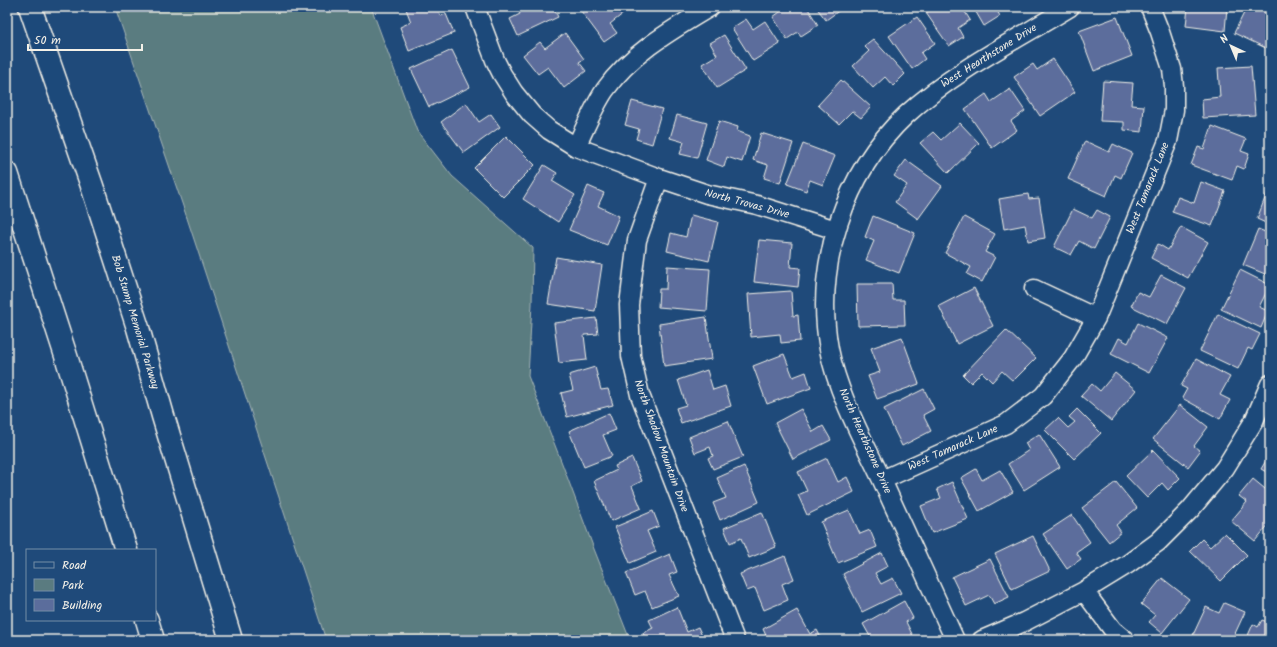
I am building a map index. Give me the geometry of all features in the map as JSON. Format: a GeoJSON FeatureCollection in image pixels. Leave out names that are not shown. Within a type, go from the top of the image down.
{"type":"FeatureCollection","features":[{"type":"Feature","properties":{"kind":"highway","name":"Bob Stump Memorial Parkway"},"geometry":{"type":"LineString","coordinates":[[30,7],[92,186],[138,328],[162,416],[231,640]]}},
{"type":"Feature","properties":{"kind":"highway"},"geometry":{"type":"LineString","coordinates":[[7,173],[126,549]]}},
{"type":"Feature","properties":{"kind":"highway"},"geometry":{"type":"LineString","coordinates":[[147,621],[153,640]]}},
{"type":"Feature","properties":{"kind":"street"},"geometry":{"type":"LineString","coordinates":[[475,7],[494,60],[514,93],[532,115],[549,130],[576,147],[659,178]]}},
{"type":"Feature","properties":{"kind":"street"},"geometry":{"type":"LineString","coordinates":[[576,147],[595,107],[606,89],[621,71],[641,53],[669,32],[710,7]]}},
{"type":"Feature","properties":{"kind":"street","name":"West Hearthstone Drive"},"geometry":{"type":"LineString","coordinates":[[836,230],[858,176],[881,143],[904,117],[953,77],[1070,7]]}},
{"type":"Feature","properties":{"kind":"street","name":"West Tamarack Lane"},"geometry":{"type":"LineString","coordinates":[[882,480],[1006,424],[1043,396],[1073,358],[1096,318],[1168,141],[1174,110],[1172,69],[1150,7]]}},
{"type":"Feature","properties":{"kind":"street","name":"North Trovas Drive"},"geometry":{"type":"LineString","coordinates":[[659,178],[708,194],[757,205],[836,230]]}},
{"type":"Feature","properties":{"kind":"street","name":"North Shadow Mountain Drive"},"geometry":{"type":"LineString","coordinates":[[659,178],[638,240],[634,262],[629,305],[631,356],[640,395],[735,640]]}},
{"type":"Feature","properties":{"kind":"street","name":"North Hearthstone Drive"},"geometry":{"type":"LineString","coordinates":[[836,230],[831,249],[825,290],[826,322],[829,348],[835,370],[854,421],[954,640]]}},
{"type":"Feature","properties":{"kind":"street"},"geometry":{"type":"LineString","coordinates":[[1034,289],[1096,318]]}},
{"type":"Feature","properties":{"kind":"street"},"geometry":{"type":"LineString","coordinates":[[982,640],[1024,622],[1084,591],[1128,564],[1158,542],[1190,510],[1225,468],[1254,421],[1270,384]]}},
{"type":"Feature","properties":{"kind":"street"},"geometry":{"type":"LineString","coordinates":[[1084,591],[1113,630],[1124,640]]}},
{"type":"Feature","properties":{"kind":"green space"},"geometry":{"type":"Polygon","coordinates":[[[115,7],[371,7],[417,131],[452,176],[533,248],[528,376],[630,640],[326,640],[186,215],[115,7]]]}},
{"type":"Feature","properties":{"kind":"building"},"geometry":{"type":"Polygon","coordinates":[[[409,7],[437,7],[441,16],[446,14],[454,33],[409,51],[400,27],[411,22],[406,9],[409,7]]]}},
{"type":"Feature","properties":{"kind":"building"},"geometry":{"type":"Polygon","coordinates":[[[517,7],[553,7],[558,17],[518,36],[510,19],[520,14],[517,7]]]}},
{"type":"Feature","properties":{"kind":"building"},"geometry":{"type":"Polygon","coordinates":[[[578,7],[620,7],[624,13],[610,24],[617,33],[604,42],[578,7]]]}},
{"type":"Feature","properties":{"kind":"building"},"geometry":{"type":"Polygon","coordinates":[[[787,7],[807,7],[818,25],[801,36],[798,32],[787,39],[773,17],[787,7]]]}},
{"type":"Feature","properties":{"kind":"building"},"geometry":{"type":"Polygon","coordinates":[[[816,7],[844,7],[826,20],[816,7]]]}},
{"type":"Feature","properties":{"kind":"building"},"geometry":{"type":"Polygon","coordinates":[[[935,7],[962,7],[970,20],[958,28],[963,37],[949,46],[926,13],[935,7]]]}},
{"type":"Feature","properties":{"kind":"building"},"geometry":{"type":"Polygon","coordinates":[[[973,7],[995,7],[1000,16],[984,26],[973,7]]]}},
{"type":"Feature","properties":{"kind":"building"},"geometry":{"type":"Polygon","coordinates":[[[1188,7],[1227,7],[1225,31],[1186,26],[1188,7]]]}},
{"type":"Feature","properties":{"kind":"building"},"geometry":{"type":"Polygon","coordinates":[[[1247,7],[1267,7],[1266,8],[1270,10],[1270,50],[1234,33],[1247,7]]]}},
{"type":"Feature","properties":{"kind":"building"},"geometry":{"type":"Polygon","coordinates":[[[917,17],[935,43],[921,53],[925,59],[912,69],[889,36],[917,17]]]}},
{"type":"Feature","properties":{"kind":"building"},"geometry":{"type":"Polygon","coordinates":[[[1117,17],[1132,56],[1094,71],[1079,31],[1117,17]]]}},
{"type":"Feature","properties":{"kind":"building"},"geometry":{"type":"Polygon","coordinates":[[[746,19],[753,29],[765,21],[780,44],[753,61],[732,28],[746,19]]]}},
{"type":"Feature","properties":{"kind":"building"},"geometry":{"type":"Polygon","coordinates":[[[565,33],[584,59],[579,62],[586,71],[564,88],[548,67],[538,74],[523,55],[540,42],[545,48],[565,33]]]}},
{"type":"Feature","properties":{"kind":"building"},"geometry":{"type":"Polygon","coordinates":[[[724,35],[746,70],[717,88],[702,64],[717,55],[710,43],[724,35]]]}},
{"type":"Feature","properties":{"kind":"building"},"geometry":{"type":"Polygon","coordinates":[[[873,39],[905,74],[893,86],[885,77],[873,88],[853,66],[869,51],[864,46],[873,39]]]}},
{"type":"Feature","properties":{"kind":"building"},"geometry":{"type":"Polygon","coordinates":[[[452,50],[470,87],[429,107],[411,69],[452,50]]]}},
{"type":"Feature","properties":{"kind":"building"},"geometry":{"type":"Polygon","coordinates":[[[1053,59],[1075,92],[1040,116],[1014,77],[1033,64],[1037,70],[1053,59]]]}},
{"type":"Feature","properties":{"kind":"building"},"geometry":{"type":"Polygon","coordinates":[[[1251,66],[1255,115],[1203,118],[1202,99],[1220,97],[1218,68],[1251,66]]]}},
{"type":"Feature","properties":{"kind":"building"},"geometry":{"type":"Polygon","coordinates":[[[841,80],[871,107],[861,118],[852,111],[839,124],[818,105],[841,80]]]}},
{"type":"Feature","properties":{"kind":"building"},"geometry":{"type":"Polygon","coordinates":[[[1103,81],[1133,83],[1131,105],[1144,106],[1142,132],[1124,130],[1124,122],[1100,121],[1103,81]]]}},
{"type":"Feature","properties":{"kind":"building"},"geometry":{"type":"Polygon","coordinates":[[[1010,89],[1025,111],[1011,121],[1017,130],[992,148],[965,109],[986,94],[991,102],[1010,89]]]}},
{"type":"Feature","properties":{"kind":"building"},"geometry":{"type":"Polygon","coordinates":[[[632,101],[662,109],[652,144],[636,139],[639,129],[625,125],[632,101]]]}},
{"type":"Feature","properties":{"kind":"building"},"geometry":{"type":"Polygon","coordinates":[[[466,103],[479,122],[491,114],[500,127],[464,153],[441,122],[466,103]]]}},
{"type":"Feature","properties":{"kind":"building"},"geometry":{"type":"Polygon","coordinates":[[[677,115],[707,123],[697,158],[680,154],[684,142],[670,138],[677,115]]]}},
{"type":"Feature","properties":{"kind":"building"},"geometry":{"type":"Polygon","coordinates":[[[719,121],[738,127],[737,131],[750,136],[742,162],[727,157],[724,167],[706,160],[719,121]]]}},
{"type":"Feature","properties":{"kind":"building"},"geometry":{"type":"Polygon","coordinates":[[[960,123],[979,143],[948,173],[920,143],[933,132],[941,140],[960,123]]]}},
{"type":"Feature","properties":{"kind":"building"},"geometry":{"type":"Polygon","coordinates":[[[1212,126],[1246,139],[1241,151],[1249,154],[1244,169],[1237,166],[1232,180],[1191,165],[1198,147],[1204,149],[1212,126]]]}},
{"type":"Feature","properties":{"kind":"building"},"geometry":{"type":"Polygon","coordinates":[[[761,133],[793,143],[780,183],[764,178],[768,165],[753,160],[761,133]]]}},
{"type":"Feature","properties":{"kind":"building"},"geometry":{"type":"Polygon","coordinates":[[[506,136],[535,165],[503,197],[474,168],[506,136]]]}},
{"type":"Feature","properties":{"kind":"building"},"geometry":{"type":"Polygon","coordinates":[[[1085,141],[1109,152],[1113,144],[1132,153],[1121,178],[1115,175],[1106,196],[1068,179],[1085,141]]]}},
{"type":"Feature","properties":{"kind":"building"},"geometry":{"type":"Polygon","coordinates":[[[803,144],[835,156],[823,185],[810,180],[806,191],[787,184],[803,144]]]}},
{"type":"Feature","properties":{"kind":"building"},"geometry":{"type":"Polygon","coordinates":[[[906,160],[942,186],[918,219],[895,202],[907,185],[894,176],[906,160]]]}},
{"type":"Feature","properties":{"kind":"building"},"geometry":{"type":"Polygon","coordinates":[[[544,165],[557,173],[552,181],[575,195],[558,222],[523,199],[544,165]]]}},
{"type":"Feature","properties":{"kind":"building"},"geometry":{"type":"Polygon","coordinates":[[[1201,182],[1225,191],[1212,226],[1172,212],[1178,197],[1194,203],[1201,182]]]}},
{"type":"Feature","properties":{"kind":"building"},"geometry":{"type":"Polygon","coordinates":[[[1270,185],[1270,225],[1257,219],[1270,185]]]}},
{"type":"Feature","properties":{"kind":"building"},"geometry":{"type":"Polygon","coordinates":[[[588,186],[604,193],[598,206],[619,216],[607,245],[569,230],[588,186]]]}},
{"type":"Feature","properties":{"kind":"building"},"geometry":{"type":"Polygon","coordinates":[[[1028,194],[1029,199],[1039,198],[1045,238],[1028,241],[1025,225],[1004,229],[999,199],[1028,194]]]}},
{"type":"Feature","properties":{"kind":"building"},"geometry":{"type":"Polygon","coordinates":[[[1073,209],[1092,218],[1097,210],[1110,217],[1094,249],[1079,241],[1071,255],[1054,247],[1073,209]]]}},
{"type":"Feature","properties":{"kind":"building"},"geometry":{"type":"Polygon","coordinates":[[[691,215],[718,222],[709,261],[667,251],[671,233],[686,237],[691,215]]]}},
{"type":"Feature","properties":{"kind":"building"},"geometry":{"type":"Polygon","coordinates":[[[873,216],[915,233],[899,273],[866,260],[874,241],[865,237],[873,216]]]}},
{"type":"Feature","properties":{"kind":"building"},"geometry":{"type":"Polygon","coordinates":[[[964,217],[995,234],[985,252],[995,257],[982,282],[967,274],[971,267],[945,253],[964,217]]]}},
{"type":"Feature","properties":{"kind":"building"},"geometry":{"type":"Polygon","coordinates":[[[1181,227],[1208,242],[1188,278],[1151,258],[1158,244],[1168,250],[1181,227]]]}},
{"type":"Feature","properties":{"kind":"building"},"geometry":{"type":"Polygon","coordinates":[[[1258,229],[1270,234],[1270,276],[1243,265],[1258,229]]]}},
{"type":"Feature","properties":{"kind":"building"},"geometry":{"type":"Polygon","coordinates":[[[759,240],[792,243],[790,267],[800,268],[798,287],[754,282],[759,240]]]}},
{"type":"Feature","properties":{"kind":"building"},"geometry":{"type":"Polygon","coordinates":[[[556,257],[602,265],[595,311],[548,304],[556,257]]]}},
{"type":"Feature","properties":{"kind":"building"},"geometry":{"type":"Polygon","coordinates":[[[667,266],[710,269],[707,311],[658,307],[659,289],[666,289],[667,266]]]}},
{"type":"Feature","properties":{"kind":"building"},"geometry":{"type":"Polygon","coordinates":[[[1240,270],[1270,285],[1259,307],[1268,311],[1261,328],[1221,309],[1240,270]]]}},
{"type":"Feature","properties":{"kind":"building"},"geometry":{"type":"Polygon","coordinates":[[[1161,275],[1186,288],[1167,324],[1131,306],[1138,292],[1149,297],[1161,275]]]}},
{"type":"Feature","properties":{"kind":"building"},"geometry":{"type":"Polygon","coordinates":[[[857,284],[892,284],[893,300],[904,300],[905,325],[858,326],[857,284]]]}},
{"type":"Feature","properties":{"kind":"building"},"geometry":{"type":"Polygon","coordinates":[[[974,288],[993,326],[957,344],[939,306],[974,288]]]}},
{"type":"Feature","properties":{"kind":"building"},"geometry":{"type":"Polygon","coordinates":[[[791,291],[793,316],[798,315],[800,341],[781,343],[780,334],[751,337],[748,294],[791,291]]]}},
{"type":"Feature","properties":{"kind":"building"},"geometry":{"type":"Polygon","coordinates":[[[1218,314],[1260,334],[1252,350],[1248,348],[1238,369],[1200,351],[1218,314]]]}},
{"type":"Feature","properties":{"kind":"building"},"geometry":{"type":"Polygon","coordinates":[[[706,317],[712,359],[664,366],[659,324],[706,317]]]}},
{"type":"Feature","properties":{"kind":"building"},"geometry":{"type":"Polygon","coordinates":[[[596,318],[598,334],[584,335],[587,360],[559,363],[554,323],[596,318]]]}},
{"type":"Feature","properties":{"kind":"building"},"geometry":{"type":"Polygon","coordinates":[[[1138,323],[1168,338],[1149,373],[1111,354],[1119,338],[1128,343],[1138,323]]]}},
{"type":"Feature","properties":{"kind":"building"},"geometry":{"type":"Polygon","coordinates":[[[1006,330],[1036,358],[1013,381],[1002,371],[992,382],[982,372],[971,383],[963,375],[1006,330]]]}},
{"type":"Feature","properties":{"kind":"building"},"geometry":{"type":"Polygon","coordinates":[[[902,337],[919,384],[877,399],[868,376],[880,372],[871,348],[902,337]]]}},
{"type":"Feature","properties":{"kind":"building"},"geometry":{"type":"Polygon","coordinates":[[[784,354],[793,377],[806,372],[811,388],[767,404],[753,366],[784,354]]]}},
{"type":"Feature","properties":{"kind":"building"},"geometry":{"type":"Polygon","coordinates":[[[1196,359],[1230,377],[1220,395],[1230,400],[1220,419],[1182,398],[1187,389],[1181,386],[1196,359]]]}},
{"type":"Feature","properties":{"kind":"building"},"geometry":{"type":"Polygon","coordinates":[[[595,367],[601,390],[608,389],[613,405],[567,417],[561,393],[573,390],[569,375],[595,367]]]}},
{"type":"Feature","properties":{"kind":"building"},"geometry":{"type":"Polygon","coordinates":[[[707,370],[713,390],[725,386],[731,406],[681,423],[676,408],[686,405],[678,380],[707,370]]]}},
{"type":"Feature","properties":{"kind":"building"},"geometry":{"type":"Polygon","coordinates":[[[1115,373],[1136,390],[1111,421],[1081,396],[1092,384],[1100,391],[1115,373]]]}},
{"type":"Feature","properties":{"kind":"building"},"geometry":{"type":"Polygon","coordinates":[[[924,389],[934,409],[923,415],[931,431],[902,446],[884,409],[924,389]]]}},
{"type":"Feature","properties":{"kind":"building"},"geometry":{"type":"Polygon","coordinates":[[[1180,405],[1208,427],[1194,446],[1200,451],[1188,467],[1153,439],[1180,405]]]}},
{"type":"Feature","properties":{"kind":"building"},"geometry":{"type":"Polygon","coordinates":[[[801,409],[813,432],[823,426],[831,440],[793,459],[775,423],[801,409]]]}},
{"type":"Feature","properties":{"kind":"building"},"geometry":{"type":"Polygon","coordinates":[[[1077,409],[1101,433],[1074,459],[1045,430],[1058,418],[1068,428],[1075,422],[1069,417],[1077,409]]]}},
{"type":"Feature","properties":{"kind":"building"},"geometry":{"type":"Polygon","coordinates":[[[609,413],[616,430],[603,435],[612,456],[584,467],[569,431],[609,413]]]}},
{"type":"Feature","properties":{"kind":"building"},"geometry":{"type":"Polygon","coordinates":[[[728,421],[743,457],[713,469],[708,458],[713,456],[710,447],[695,453],[689,437],[728,421]]]}},
{"type":"Feature","properties":{"kind":"building"},"geometry":{"type":"Polygon","coordinates":[[[1039,434],[1060,467],[1024,490],[1008,464],[1029,450],[1025,443],[1039,434]]]}},
{"type":"Feature","properties":{"kind":"building"},"geometry":{"type":"Polygon","coordinates":[[[1153,450],[1180,478],[1168,490],[1162,483],[1147,498],[1126,476],[1153,450]]]}},
{"type":"Feature","properties":{"kind":"building"},"geometry":{"type":"Polygon","coordinates":[[[1270,454],[1270,474],[1261,469],[1270,454]]]}},
{"type":"Feature","properties":{"kind":"building"},"geometry":{"type":"Polygon","coordinates":[[[632,458],[642,481],[632,486],[641,508],[611,521],[594,481],[617,470],[615,466],[632,458]]]}},
{"type":"Feature","properties":{"kind":"building"},"geometry":{"type":"Polygon","coordinates":[[[827,458],[838,482],[847,477],[854,492],[807,515],[798,495],[807,491],[798,472],[827,458]]]}},
{"type":"Feature","properties":{"kind":"building"},"geometry":{"type":"Polygon","coordinates":[[[744,466],[759,502],[720,520],[713,503],[726,498],[717,478],[744,466]]]}},
{"type":"Feature","properties":{"kind":"building"},"geometry":{"type":"Polygon","coordinates":[[[976,469],[982,480],[1000,470],[1013,492],[979,511],[961,478],[976,469]]]}},
{"type":"Feature","properties":{"kind":"building"},"geometry":{"type":"Polygon","coordinates":[[[1253,479],[1270,493],[1270,523],[1255,541],[1231,521],[1247,502],[1239,496],[1253,479]]]}},
{"type":"Feature","properties":{"kind":"building"},"geometry":{"type":"Polygon","coordinates":[[[952,482],[968,519],[932,533],[921,506],[941,498],[937,489],[952,482]]]}},
{"type":"Feature","properties":{"kind":"building"},"geometry":{"type":"Polygon","coordinates":[[[1116,482],[1137,508],[1116,525],[1121,532],[1109,542],[1082,508],[1116,482]]]}},
{"type":"Feature","properties":{"kind":"building"},"geometry":{"type":"Polygon","coordinates":[[[849,510],[860,534],[870,530],[877,547],[838,563],[821,522],[849,510]]]}},
{"type":"Feature","properties":{"kind":"building"},"geometry":{"type":"Polygon","coordinates":[[[653,511],[659,526],[647,531],[656,552],[630,563],[615,527],[653,511]]]}},
{"type":"Feature","properties":{"kind":"building"},"geometry":{"type":"Polygon","coordinates":[[[762,512],[776,547],[749,558],[741,538],[730,543],[724,528],[762,512]]]}},
{"type":"Feature","properties":{"kind":"building"},"geometry":{"type":"Polygon","coordinates":[[[1072,515],[1090,542],[1076,552],[1081,559],[1067,569],[1043,534],[1072,515]]]}},
{"type":"Feature","properties":{"kind":"building"},"geometry":{"type":"Polygon","coordinates":[[[1225,533],[1247,555],[1221,581],[1190,551],[1202,539],[1210,547],[1225,533]]]}},
{"type":"Feature","properties":{"kind":"building"},"geometry":{"type":"Polygon","coordinates":[[[1033,536],[1050,571],[1012,589],[995,554],[1033,536]]]}},
{"type":"Feature","properties":{"kind":"building"},"geometry":{"type":"Polygon","coordinates":[[[882,553],[888,566],[875,573],[881,584],[893,578],[901,593],[862,612],[843,574],[882,553]]]}},
{"type":"Feature","properties":{"kind":"building"},"geometry":{"type":"Polygon","coordinates":[[[670,554],[677,572],[669,575],[679,596],[652,607],[645,591],[635,595],[626,573],[670,554]]]}},
{"type":"Feature","properties":{"kind":"building"},"geometry":{"type":"Polygon","coordinates":[[[785,556],[794,579],[782,584],[788,600],[764,610],[755,588],[747,591],[740,574],[785,556]]]}},
{"type":"Feature","properties":{"kind":"building"},"geometry":{"type":"Polygon","coordinates":[[[990,559],[1009,597],[994,604],[989,595],[966,606],[952,577],[990,559]]]}},
{"type":"Feature","properties":{"kind":"building"},"geometry":{"type":"Polygon","coordinates":[[[1162,578],[1189,599],[1162,633],[1149,622],[1155,615],[1141,604],[1162,578]]]}},
{"type":"Feature","properties":{"kind":"building"},"geometry":{"type":"Polygon","coordinates":[[[904,601],[913,618],[906,622],[915,640],[886,640],[885,637],[880,640],[872,640],[863,624],[904,601]]]}},
{"type":"Feature","properties":{"kind":"building"},"geometry":{"type":"Polygon","coordinates":[[[1224,603],[1245,612],[1232,640],[1203,640],[1193,635],[1206,607],[1219,613],[1224,603]]]}},
{"type":"Feature","properties":{"kind":"building"},"geometry":{"type":"Polygon","coordinates":[[[677,607],[687,632],[698,627],[704,640],[646,640],[643,633],[653,628],[649,620],[677,607]]]}},
{"type":"Feature","properties":{"kind":"building"},"geometry":{"type":"Polygon","coordinates":[[[797,610],[810,634],[817,630],[822,640],[786,640],[783,635],[775,640],[768,640],[763,629],[797,610]]]}},
{"type":"Feature","properties":{"kind":"building"},"geometry":{"type":"Polygon","coordinates":[[[1262,620],[1270,623],[1270,640],[1246,640],[1253,624],[1258,627],[1262,620]]]}},
{"type":"Feature","properties":{"kind":"building"},"geometry":{"type":"Polygon","coordinates":[[[1084,634],[1088,640],[1075,640],[1084,634]]]}}]}
